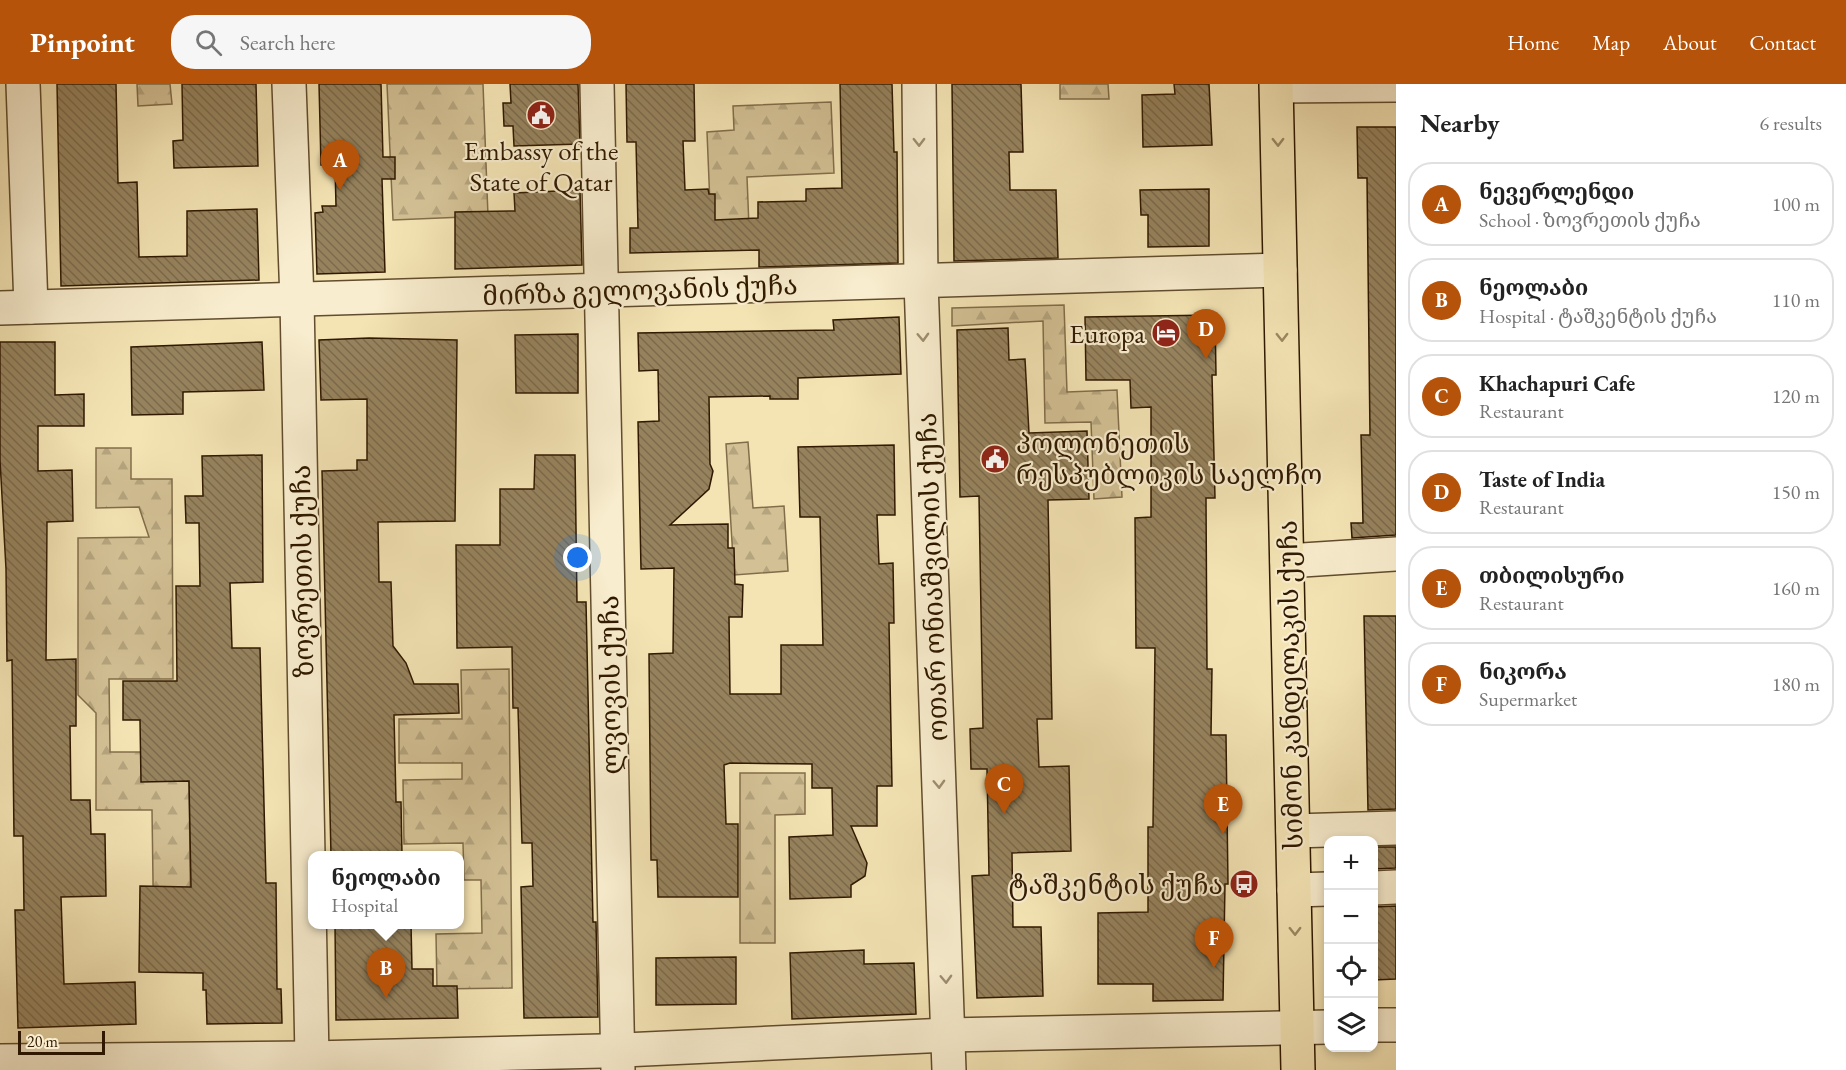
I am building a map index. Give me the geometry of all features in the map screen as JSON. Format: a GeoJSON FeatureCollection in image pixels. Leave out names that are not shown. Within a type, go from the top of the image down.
{"type":"FeatureCollection","features":[{"type":"Feature","properties":{"kind":"main road","name":"სიმონ კანდელაკის ქუჩა"},"geometry":{"type":"LineString","coordinates":[[1276,85],[1294,890],[1313,1027],[1298,1070]]}},
{"type":"Feature","properties":{"kind":"street"},"geometry":{"type":"LineString","coordinates":[[16,308],[23,84]]}},
{"type":"Feature","properties":{"kind":"street","name":"ზოვრეთის ქუჩა"},"geometry":{"type":"LineString","coordinates":[[289,84],[297,300],[308,856]]}},
{"type":"Feature","properties":{"kind":"street","name":"ლვოვის ქუჩა"},"geometry":{"type":"LineString","coordinates":[[597,84],[617,1060]]}},
{"type":"Feature","properties":{"kind":"street","name":"ოთარ ონიაშვილის ქუჩა"},"geometry":{"type":"LineString","coordinates":[[919,84],[921,282],[949,1070]]}},
{"type":"Feature","properties":{"kind":"street"},"geometry":{"type":"LineString","coordinates":[[1276,85],[1396,85]]}},
{"type":"Feature","properties":{"kind":"street","name":"მირზა გელოვანის ქუჩა"},"geometry":{"type":"LineString","coordinates":[[16,308],[1280,270]]}},
{"type":"Feature","properties":{"kind":"street"},"geometry":{"type":"LineString","coordinates":[[1287,561],[1396,554]]}},
{"type":"Feature","properties":{"kind":"street"},"geometry":{"type":"LineString","coordinates":[[1293,831],[1396,828]]}},
{"type":"Feature","properties":{"kind":"street"},"geometry":{"type":"LineString","coordinates":[[1378,888],[1396,887]]}},
{"type":"Feature","properties":{"kind":"street"},"geometry":{"type":"LineString","coordinates":[[1294,890],[1324,889]]}},
{"type":"Feature","properties":{"kind":"street","name":"ზოვრეთის ქუჩა"},"geometry":{"type":"LineString","coordinates":[[309,929],[312,1058]]}},
{"type":"Feature","properties":{"kind":"street"},"geometry":{"type":"LineString","coordinates":[[1378,1025],[1396,1025]]}},
{"type":"Feature","properties":{"kind":"street"},"geometry":{"type":"LineString","coordinates":[[0,1061],[312,1058],[617,1060],[948,1035],[1313,1027]]}},
{"type":"Feature","properties":{"kind":"green space"},"geometry":{"type":"Polygon","coordinates":[[[137,84],[170,84],[172,104],[138,106],[137,84]]]}},
{"type":"Feature","properties":{"kind":"green space"},"geometry":{"type":"Polygon","coordinates":[[[387,84],[483,84],[488,216],[393,220],[387,84]]]}},
{"type":"Feature","properties":{"kind":"green space"},"geometry":{"type":"Polygon","coordinates":[[[1060,84],[1108,84],[1109,99],[1060,99],[1060,84]]]}},
{"type":"Feature","properties":{"kind":"green space"},"geometry":{"type":"Polygon","coordinates":[[[831,102],[834,173],[747,177],[749,227],[711,229],[707,132],[734,130],[733,106],[831,102]]]}},
{"type":"Feature","properties":{"kind":"green space"},"geometry":{"type":"Polygon","coordinates":[[[1064,305],[1067,392],[1117,390],[1122,497],[1094,499],[1091,422],[1045,423],[1043,321],[952,326],[952,308],[1064,305]]]}},
{"type":"Feature","properties":{"kind":"green space"},"geometry":{"type":"Polygon","coordinates":[[[748,442],[753,508],[784,506],[788,571],[734,575],[726,444],[748,442]]]}},
{"type":"Feature","properties":{"kind":"green space"},"geometry":{"type":"Polygon","coordinates":[[[96,448],[131,448],[131,479],[172,479],[173,679],[109,679],[110,752],[171,752],[189,773],[191,951],[154,951],[152,810],[96,810],[96,713],[78,695],[78,538],[149,537],[139,507],[96,508],[96,448]]]}},
{"type":"Feature","properties":{"kind":"green space"},"geometry":{"type":"Polygon","coordinates":[[[509,669],[512,988],[437,989],[436,934],[482,933],[481,880],[464,880],[463,843],[404,844],[403,780],[462,779],[462,763],[399,763],[399,719],[462,719],[461,670],[509,669]]]}},
{"type":"Feature","properties":{"kind":"green space"},"geometry":{"type":"Polygon","coordinates":[[[740,773],[805,773],[805,814],[775,815],[775,943],[740,943],[740,773]]]}},
{"type":"Feature","properties":{"kind":"building"},"geometry":{"type":"Polygon","coordinates":[[[57,84],[116,84],[118,183],[137,182],[139,257],[187,256],[187,211],[257,209],[259,280],[61,286],[57,84]]]}},
{"type":"Feature","properties":{"kind":"building"},"geometry":{"type":"Polygon","coordinates":[[[182,84],[256,84],[258,166],[174,168],[173,141],[183,140],[182,84]]]}},
{"type":"Feature","properties":{"kind":"building"},"geometry":{"type":"Polygon","coordinates":[[[319,84],[381,84],[383,157],[395,157],[395,179],[382,179],[385,272],[317,274],[315,213],[323,212],[322,206],[336,206],[335,165],[321,165],[319,84]]]}},
{"type":"Feature","properties":{"kind":"building","name":"Embassy of the State of Qatar"},"geometry":{"type":"Polygon","coordinates":[[[510,84],[578,84],[580,144],[514,146],[513,126],[504,126],[503,103],[511,103],[510,84]]]}},
{"type":"Feature","properties":{"kind":"building"},"geometry":{"type":"Polygon","coordinates":[[[626,84],[694,84],[695,141],[683,141],[685,190],[708,189],[709,194],[715,194],[715,220],[758,218],[758,202],[806,201],[806,189],[842,188],[840,84],[892,84],[894,152],[897,152],[898,263],[759,267],[759,250],[630,253],[630,228],[638,228],[636,142],[627,142],[626,84]]]}},
{"type":"Feature","properties":{"kind":"building"},"geometry":{"type":"Polygon","coordinates":[[[952,84],[1021,84],[1023,152],[1009,152],[1010,190],[1056,190],[1058,258],[954,261],[952,84]]]}},
{"type":"Feature","properties":{"kind":"building"},"geometry":{"type":"Polygon","coordinates":[[[1174,84],[1209,84],[1212,145],[1143,147],[1142,95],[1175,94],[1174,84]]]}},
{"type":"Feature","properties":{"kind":"building"},"geometry":{"type":"Polygon","coordinates":[[[1357,127],[1396,127],[1396,535],[1352,538],[1351,523],[1363,523],[1361,435],[1370,435],[1367,178],[1358,178],[1357,127]]]}},
{"type":"Feature","properties":{"kind":"building"},"geometry":{"type":"Polygon","coordinates":[[[1209,189],[1209,246],[1148,247],[1148,215],[1141,215],[1140,190],[1209,189]]]}},
{"type":"Feature","properties":{"kind":"building"},"geometry":{"type":"Polygon","coordinates":[[[580,190],[582,265],[455,269],[455,212],[515,211],[514,193],[580,190]]]}},
{"type":"Feature","properties":{"kind":"building"},"geometry":{"type":"Polygon","coordinates":[[[1215,315],[1216,375],[1212,375],[1215,498],[1206,498],[1207,669],[1212,669],[1211,735],[1226,735],[1228,884],[1225,884],[1223,1000],[1153,1001],[1153,984],[1098,984],[1098,913],[1148,912],[1148,827],[1153,827],[1155,648],[1136,648],[1135,518],[1151,517],[1151,407],[1131,408],[1130,380],[1086,380],[1085,317],[1215,315]]]}},
{"type":"Feature","properties":{"kind":"building"},"geometry":{"type":"Polygon","coordinates":[[[899,317],[901,374],[798,378],[798,399],[770,399],[770,396],[709,397],[710,464],[713,471],[709,489],[670,525],[728,524],[728,548],[734,548],[735,584],[743,585],[742,617],[729,617],[730,694],[781,694],[781,645],[823,645],[820,517],[800,517],[798,447],[894,445],[895,515],[877,515],[879,564],[893,563],[894,623],[889,623],[892,786],[877,786],[877,826],[851,826],[867,863],[865,876],[851,885],[851,897],[790,899],[789,837],[833,835],[832,788],[812,788],[812,764],[730,763],[724,765],[726,824],[738,824],[738,897],[658,897],[657,860],[651,860],[649,654],[673,653],[674,568],[641,569],[638,422],[659,421],[658,370],[639,371],[638,333],[834,330],[833,320],[899,317]]]}},
{"type":"Feature","properties":{"kind":"building"},"geometry":{"type":"Polygon","coordinates":[[[1008,328],[1009,360],[1025,359],[1029,433],[1087,431],[1089,499],[1048,500],[1052,719],[1037,719],[1039,767],[1069,766],[1071,851],[1012,853],[1013,927],[1041,927],[1043,996],[977,998],[972,876],[989,875],[987,769],[971,769],[970,729],[983,728],[979,496],[960,497],[957,330],[1008,328]]]}},
{"type":"Feature","properties":{"kind":"building"},"geometry":{"type":"Polygon","coordinates":[[[578,334],[578,393],[516,393],[515,335],[578,334]]]}},
{"type":"Feature","properties":{"kind":"building"},"geometry":{"type":"Polygon","coordinates":[[[369,338],[457,340],[455,521],[378,522],[379,582],[391,582],[393,646],[406,663],[414,684],[458,684],[459,713],[394,715],[396,802],[401,802],[402,851],[331,851],[322,471],[357,470],[357,460],[367,460],[367,399],[321,400],[319,340],[369,338]]]}},
{"type":"Feature","properties":{"kind":"building"},"geometry":{"type":"Polygon","coordinates":[[[0,342],[55,342],[55,395],[84,394],[84,426],[38,426],[38,471],[72,470],[73,521],[47,522],[46,660],[76,659],[76,726],[70,726],[71,800],[90,800],[91,834],[105,834],[106,896],[61,897],[64,984],[135,982],[136,1024],[18,1028],[15,910],[24,910],[23,836],[14,836],[12,660],[7,661],[6,569],[0,460],[0,342]]]}},
{"type":"Feature","properties":{"kind":"building"},"geometry":{"type":"Polygon","coordinates":[[[262,342],[264,390],[183,392],[183,414],[132,415],[131,347],[262,342]]]}},
{"type":"Feature","properties":{"kind":"building"},"geometry":{"type":"Polygon","coordinates":[[[262,455],[263,582],[230,583],[232,648],[260,648],[266,883],[276,883],[277,989],[281,989],[282,1023],[207,1024],[203,973],[139,972],[140,886],[191,887],[189,781],[141,782],[140,720],[123,720],[123,681],[177,681],[176,586],[200,586],[199,523],[186,523],[185,496],[203,496],[202,456],[262,455]]]}},
{"type":"Feature","properties":{"kind":"building"},"geometry":{"type":"Polygon","coordinates":[[[535,455],[575,455],[577,602],[586,602],[593,922],[596,922],[598,1017],[524,1018],[521,887],[533,886],[532,843],[522,843],[518,708],[513,708],[512,647],[457,648],[456,545],[500,545],[500,489],[534,489],[535,455]]]}},
{"type":"Feature","properties":{"kind":"building"},"geometry":{"type":"Polygon","coordinates":[[[1364,616],[1396,616],[1396,809],[1368,810],[1364,616]]]}},
{"type":"Feature","properties":{"kind":"building"},"geometry":{"type":"Polygon","coordinates":[[[1378,847],[1396,847],[1396,868],[1378,869],[1378,847]]]}},
{"type":"Feature","properties":{"kind":"building"},"geometry":{"type":"Polygon","coordinates":[[[1396,906],[1396,979],[1378,980],[1378,907],[1396,906]]]}},
{"type":"Feature","properties":{"kind":"building"},"geometry":{"type":"Polygon","coordinates":[[[335,929],[411,929],[412,969],[433,969],[433,986],[457,986],[458,1018],[336,1020],[335,929]]]}},
{"type":"Feature","properties":{"kind":"building"},"geometry":{"type":"Polygon","coordinates":[[[864,950],[864,964],[914,963],[916,1014],[792,1019],[790,953],[864,950]]]}},
{"type":"Feature","properties":{"kind":"building"},"geometry":{"type":"Polygon","coordinates":[[[736,957],[736,1004],[656,1005],[656,958],[736,957]]]}},
{"type":"Feature","properties":{"kind":"place","name":"Embassy of the State of Qatar"},"geometry":{"type":"Point","coordinates":[541,115]}},
{"type":"Feature","properties":{"kind":"place","name":"ნევერლენდი"},"geometry":{"type":"Point","coordinates":[340,190]}},
{"type":"Feature","properties":{"kind":"place","name":"Europa"},"geometry":{"type":"Point","coordinates":[1166,333]}},
{"type":"Feature","properties":{"kind":"place","name":"Taste of India"},"geometry":{"type":"Point","coordinates":[1206,359]}},
{"type":"Feature","properties":{"kind":"place","name":"პოლონეთის რესპუბლიკის საელჩო"},"geometry":{"type":"Point","coordinates":[995,459]}},
{"type":"Feature","properties":{"kind":"place","name":"Khachapuri Cafe"},"geometry":{"type":"Point","coordinates":[1004,814]}},
{"type":"Feature","properties":{"kind":"place","name":"თბილისური"},"geometry":{"type":"Point","coordinates":[1223,834]}},
{"type":"Feature","properties":{"kind":"place","name":"ტაშკენტის ქუჩა"},"geometry":{"type":"Point","coordinates":[1244,884]}},
{"type":"Feature","properties":{"kind":"place","name":"ნიკორა"},"geometry":{"type":"Point","coordinates":[1214,968]}},
{"type":"Feature","properties":{"kind":"place","name":"ნეოლაბი"},"geometry":{"type":"Point","coordinates":[386,998]}}]}
